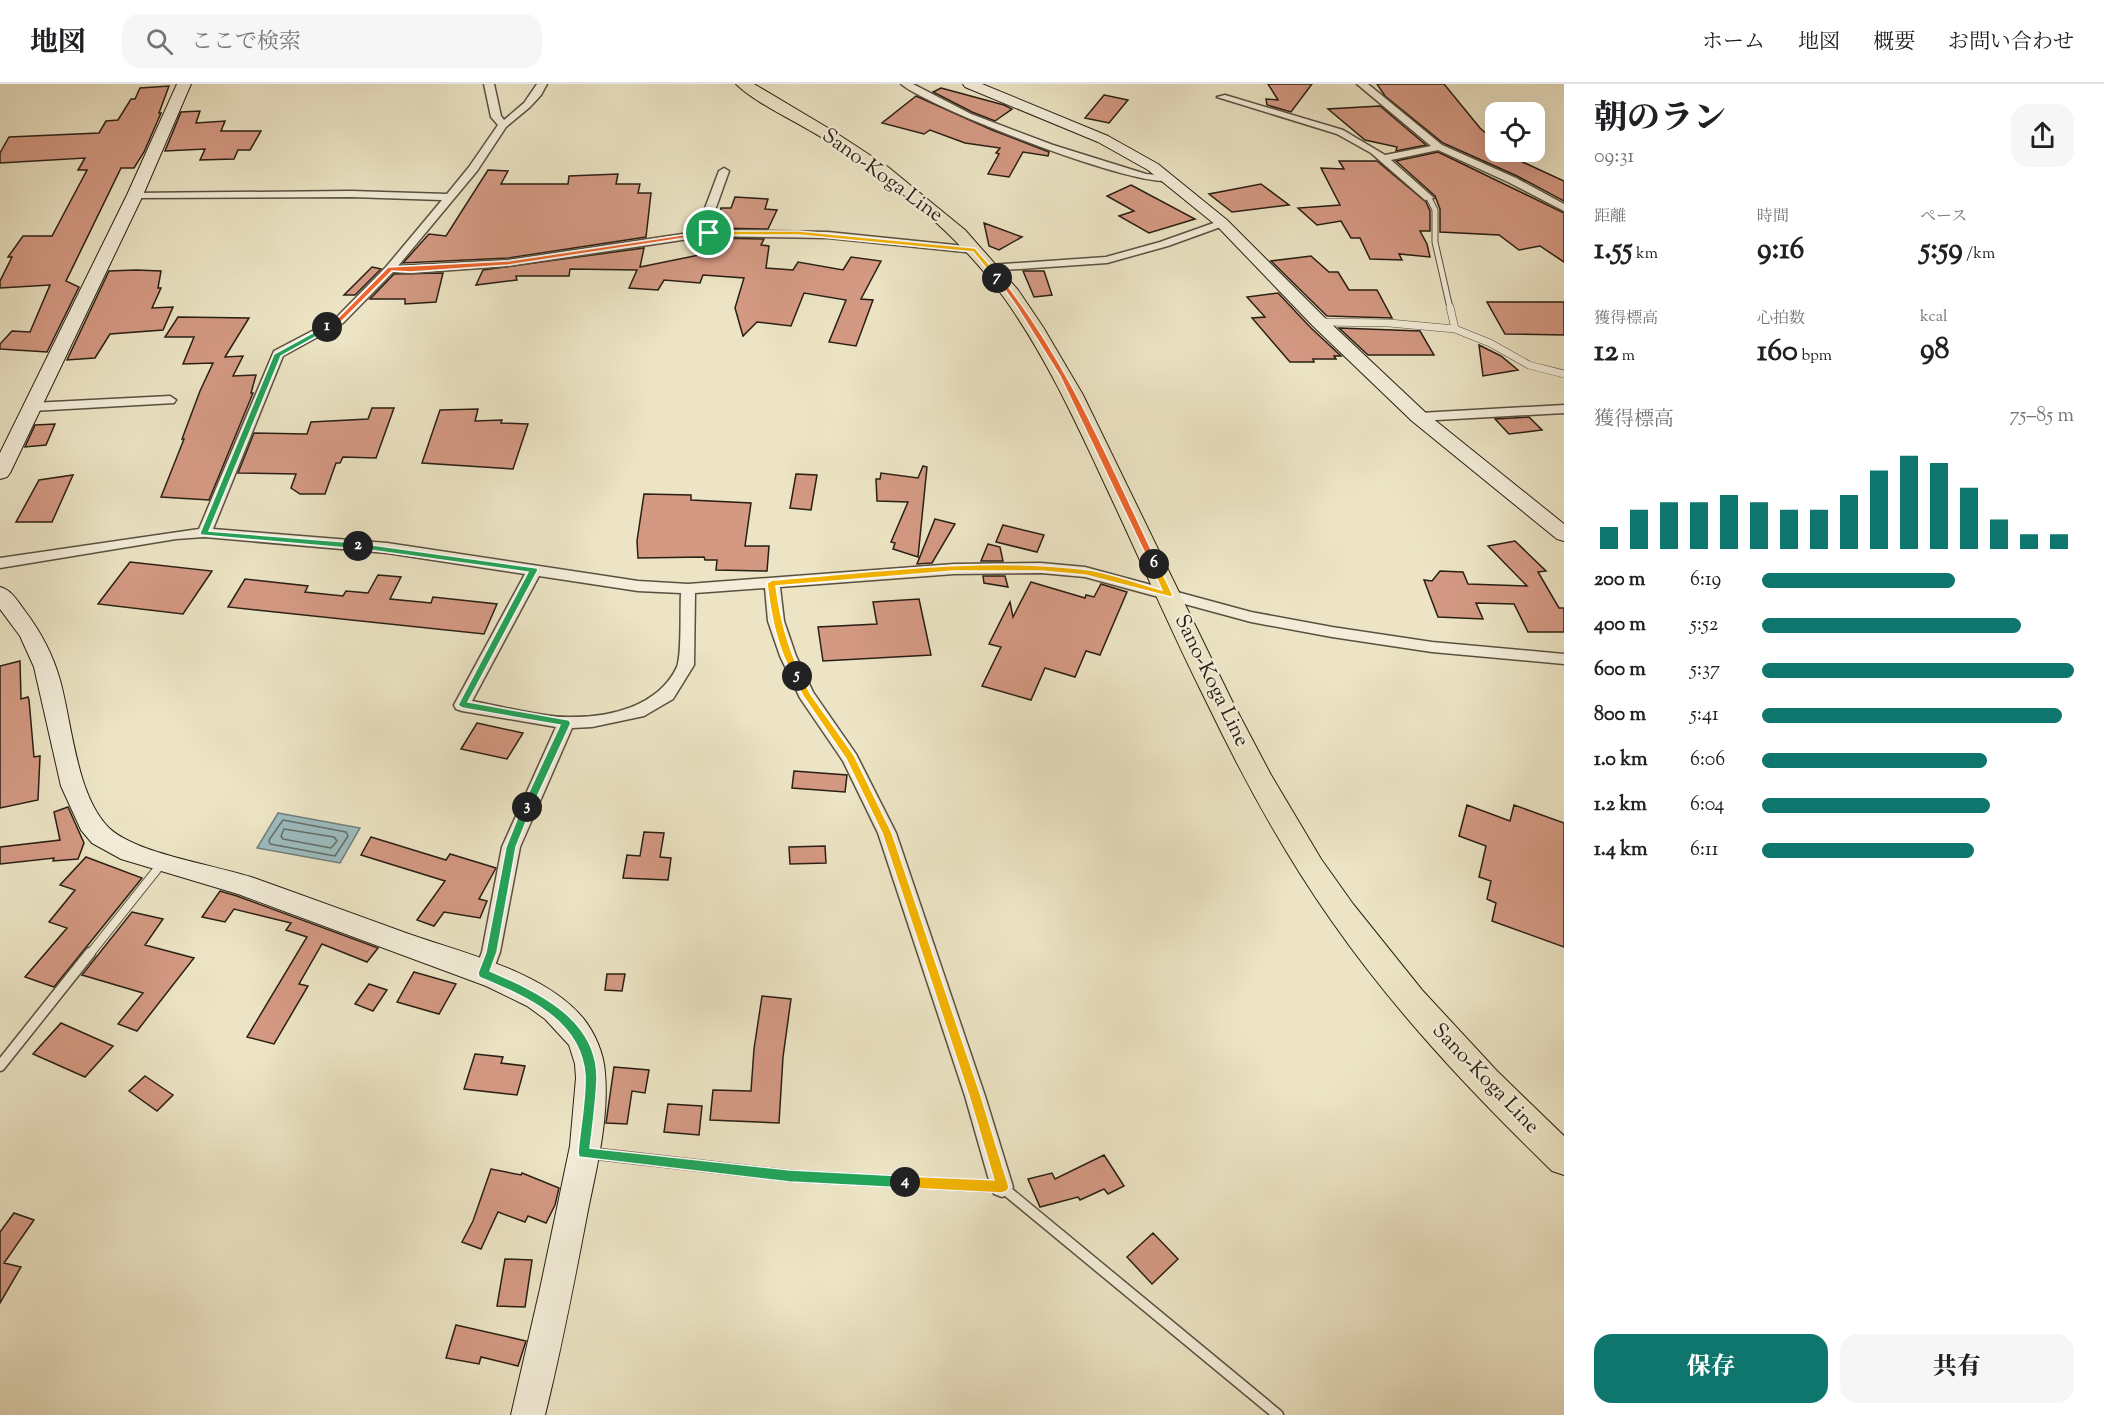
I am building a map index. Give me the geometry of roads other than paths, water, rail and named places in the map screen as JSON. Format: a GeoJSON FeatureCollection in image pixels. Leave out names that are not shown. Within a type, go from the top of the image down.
{"type":"FeatureCollection","features":[{"type":"Feature","properties":{"kind":"main road","name":"Sano-Koga Line"},"geometry":{"type":"LineString","coordinates":[[743,84],[833,137],[878,167],[940,217],[975,250],[1020,306],[1063,376],[1228,718],[1282,820],[1352,926],[1391,976],[1488,1086],[1564,1160]]}},
{"type":"Feature","properties":{"kind":"street"},"geometry":{"type":"LineString","coordinates":[[0,473],[135,195],[184,84]]}},
{"type":"Feature","properties":{"kind":"street"},"geometry":{"type":"LineString","coordinates":[[489,84],[494,110],[503,125]]}},
{"type":"Feature","properties":{"kind":"street"},"geometry":{"type":"LineString","coordinates":[[204,533],[278,354],[339,321],[390,269],[451,196],[503,125],[527,105],[538,93],[542,84]]}},
{"type":"Feature","properties":{"kind":"street"},"geometry":{"type":"LineString","coordinates":[[906,84],[968,116],[1040,143],[1145,177],[1168,179]]}},
{"type":"Feature","properties":{"kind":"street"},"geometry":{"type":"LineString","coordinates":[[970,84],[1103,139],[1153,167],[1222,223],[1319,322],[1419,417],[1564,534]]}},
{"type":"Feature","properties":{"kind":"street"},"geometry":{"type":"LineString","coordinates":[[1362,84],[1439,147],[1512,180],[1564,208]]}},
{"type":"Feature","properties":{"kind":"street"},"geometry":{"type":"LineString","coordinates":[[1222,97],[1340,132],[1374,151],[1429,198]]}},
{"type":"Feature","properties":{"kind":"street"},"geometry":{"type":"LineString","coordinates":[[1381,159],[1439,147]]}},
{"type":"Feature","properties":{"kind":"street"},"geometry":{"type":"LineString","coordinates":[[701,234],[724,171]]}},
{"type":"Feature","properties":{"kind":"street"},"geometry":{"type":"LineString","coordinates":[[135,195],[451,196]]}},
{"type":"Feature","properties":{"kind":"street"},"geometry":{"type":"LineString","coordinates":[[989,268],[1107,260],[1164,244],[1222,223]]}},
{"type":"Feature","properties":{"kind":"street"},"geometry":{"type":"LineString","coordinates":[[390,269],[411,270],[508,263],[701,234],[799,233],[975,250]]}},
{"type":"Feature","properties":{"kind":"street"},"geometry":{"type":"LineString","coordinates":[[32,407],[170,400]]}},
{"type":"Feature","properties":{"kind":"street"},"geometry":{"type":"LineString","coordinates":[[1419,417],[1564,409]]}},
{"type":"Feature","properties":{"kind":"street"},"geometry":{"type":"LineString","coordinates":[[0,563],[176,535],[204,533],[387,549],[638,586],[688,589],[954,569],[1041,568],[1085,572],[1251,617],[1332,632],[1432,647],[1564,658]]}},
{"type":"Feature","properties":{"kind":"street"},"geometry":{"type":"LineString","coordinates":[[534,570],[462,705],[566,723],[592,721],[644,710],[667,695],[686,665],[688,589]]}},
{"type":"Feature","properties":{"kind":"street"},"geometry":{"type":"LineString","coordinates":[[772,583],[776,621],[788,656],[806,694],[850,758],[891,844],[975,1096],[1002,1187]]}},
{"type":"Feature","properties":{"kind":"street"},"geometry":{"type":"LineString","coordinates":[[0,594],[32,635],[49,679],[73,781],[90,824],[108,841],[134,852],[223,877],[483,973],[530,994],[571,1025],[578,1035],[589,1061],[591,1077],[584,1153],[552,1321],[528,1415]]}},
{"type":"Feature","properties":{"kind":"street"},"geometry":{"type":"LineString","coordinates":[[483,973],[492,952],[511,847],[566,723]]}},
{"type":"Feature","properties":{"kind":"lane"},"geometry":{"type":"LineString","coordinates":[[1429,198],[1435,210],[1435,242],[1455,329]]}},
{"type":"Feature","properties":{"kind":"lane"},"geometry":{"type":"LineString","coordinates":[[1319,322],[1389,323],[1455,329],[1490,343],[1528,365],[1564,374]]}},
{"type":"Feature","properties":{"kind":"lane"},"geometry":{"type":"LineString","coordinates":[[0,1066],[164,861]]}},
{"type":"Feature","properties":{"kind":"lane"},"geometry":{"type":"LineString","coordinates":[[584,1153],[790,1176],[1002,1187],[1278,1415]]}},
{"type":"Feature","properties":{"kind":"water"},"geometry":{"type":"Polygon","coordinates":[[[278,813],[360,828],[340,863],[257,848],[278,813]]]}}]}
